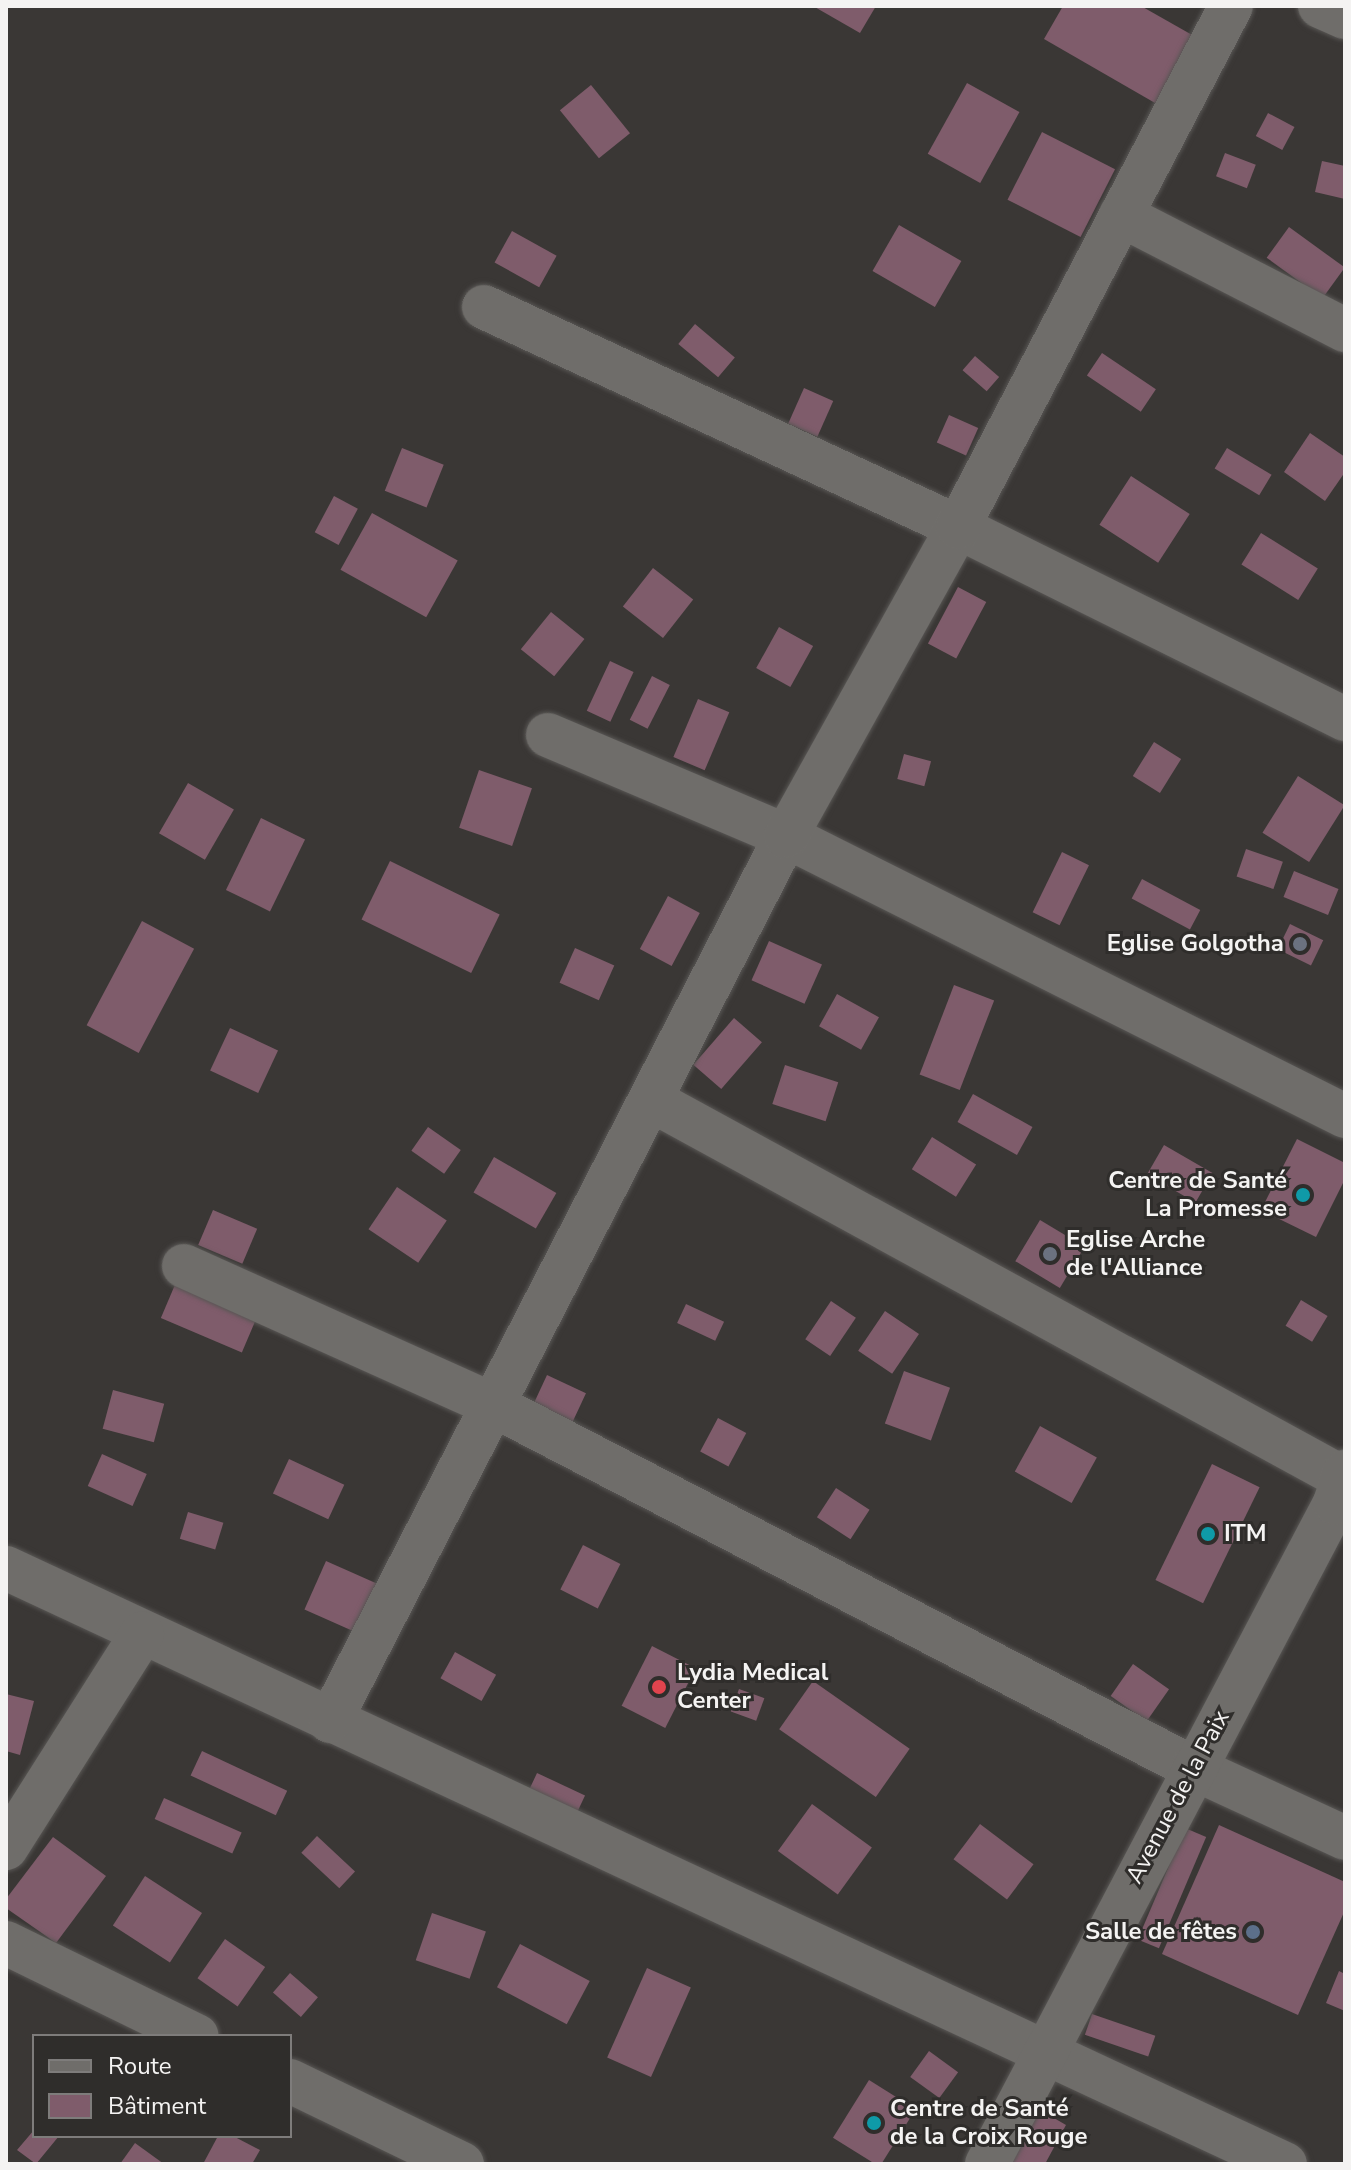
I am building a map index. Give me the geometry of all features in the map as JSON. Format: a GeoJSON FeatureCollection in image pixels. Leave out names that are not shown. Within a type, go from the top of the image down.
{"type":"FeatureCollection","features":[{"type":"Feature","properties":{"kind":"street"},"geometry":{"type":"LineString","coordinates":[[330,1721],[786,836],[958,527],[1231,6]]}},
{"type":"Feature","properties":{"kind":"street"},"geometry":{"type":"LineString","coordinates":[[1320,6],[1345,17]]}},
{"type":"Feature","properties":{"kind":"street"},"geometry":{"type":"LineString","coordinates":[[1121,215],[1345,330]]}},
{"type":"Feature","properties":{"kind":"street"},"geometry":{"type":"LineString","coordinates":[[484,307],[958,527],[1345,719]]}},
{"type":"Feature","properties":{"kind":"street"},"geometry":{"type":"LineString","coordinates":[[548,735],[786,836],[1345,1116]]}},
{"type":"Feature","properties":{"kind":"street"},"geometry":{"type":"LineString","coordinates":[[651,1100],[1342,1490]]}},
{"type":"Feature","properties":{"kind":"street"},"geometry":{"type":"LineString","coordinates":[[184,1266],[493,1405],[1193,1768],[1345,1838]]}},
{"type":"Feature","properties":{"kind":"street","name":"Avenue de la Paix"},"geometry":{"type":"LineString","coordinates":[[987,2164],[1045,2048],[1342,1490]]}},
{"type":"Feature","properties":{"kind":"street"},"geometry":{"type":"LineString","coordinates":[[6,1568],[330,1721],[1045,2048],[1285,2164]]}},
{"type":"Feature","properties":{"kind":"street"},"geometry":{"type":"LineString","coordinates":[[6,1848],[142,1634]]}},
{"type":"Feature","properties":{"kind":"street"},"geometry":{"type":"LineString","coordinates":[[6,1943],[193,2034]]}},
{"type":"Feature","properties":{"kind":"street"},"geometry":{"type":"LineString","coordinates":[[292,2082],[462,2164]]}},
{"type":"Feature","properties":{"kind":"building"},"geometry":{"type":"Polygon","coordinates":[[[813,6],[876,6],[860,33],[813,6]]]}},
{"type":"Feature","properties":{"kind":"building"},"geometry":{"type":"Polygon","coordinates":[[[1063,6],[1141,6],[1201,40],[1162,107],[1044,39],[1063,6]]]}},
{"type":"Feature","properties":{"kind":"building"},"geometry":{"type":"Polygon","coordinates":[[[967,83],[1019,112],[980,183],[928,154],[967,83]]]}},
{"type":"Feature","properties":{"kind":"building"},"geometry":{"type":"Polygon","coordinates":[[[591,85],[630,133],[599,158],[560,110],[591,85]]]}},
{"type":"Feature","properties":{"kind":"building"},"geometry":{"type":"Polygon","coordinates":[[[1268,113],[1294,127],[1282,150],[1256,136],[1268,113]]]}},
{"type":"Feature","properties":{"kind":"building"},"geometry":{"type":"Polygon","coordinates":[[[1042,132],[1115,169],[1081,237],[1007,200],[1042,132]]]}},
{"type":"Feature","properties":{"kind":"building"},"geometry":{"type":"Polygon","coordinates":[[[1225,153],[1256,165],[1247,188],[1216,176],[1225,153]]]}},
{"type":"Feature","properties":{"kind":"building"},"geometry":{"type":"Polygon","coordinates":[[[1322,161],[1345,166],[1345,199],[1315,192],[1322,161]]]}},
{"type":"Feature","properties":{"kind":"building"},"geometry":{"type":"Polygon","coordinates":[[[899,225],[961,261],[935,307],[872,271],[899,225]]]}},
{"type":"Feature","properties":{"kind":"building"},"geometry":{"type":"Polygon","coordinates":[[[1289,227],[1345,268],[1322,298],[1267,258],[1289,227]]]}},
{"type":"Feature","properties":{"kind":"building"},"geometry":{"type":"Polygon","coordinates":[[[512,231],[557,256],[539,287],[495,262],[512,231]]]}},
{"type":"Feature","properties":{"kind":"building"},"geometry":{"type":"Polygon","coordinates":[[[695,324],[735,357],[718,377],[678,344],[695,324]]]}},
{"type":"Feature","properties":{"kind":"building"},"geometry":{"type":"Polygon","coordinates":[[[1102,353],[1156,389],[1141,412],[1087,375],[1102,353]]]}},
{"type":"Feature","properties":{"kind":"building"},"geometry":{"type":"Polygon","coordinates":[[[975,356],[999,377],[987,391],[963,370],[975,356]]]}},
{"type":"Feature","properties":{"kind":"building"},"geometry":{"type":"Polygon","coordinates":[[[804,388],[833,401],[817,437],[788,424],[804,388]]]}},
{"type":"Feature","properties":{"kind":"building"},"geometry":{"type":"Polygon","coordinates":[[[949,415],[978,428],[966,455],[937,442],[949,415]]]}},
{"type":"Feature","properties":{"kind":"building"},"geometry":{"type":"Polygon","coordinates":[[[1310,433],[1345,457],[1345,472],[1325,501],[1284,472],[1310,433]]]}},
{"type":"Feature","properties":{"kind":"building"},"geometry":{"type":"Polygon","coordinates":[[[402,448],[444,465],[426,508],[385,491],[402,448]]]}},
{"type":"Feature","properties":{"kind":"building"},"geometry":{"type":"Polygon","coordinates":[[[1227,448],[1272,475],[1259,495],[1215,469],[1227,448]]]}},
{"type":"Feature","properties":{"kind":"building"},"geometry":{"type":"Polygon","coordinates":[[[1131,476],[1190,514],[1158,563],[1099,525],[1131,476]]]}},
{"type":"Feature","properties":{"kind":"building"},"geometry":{"type":"Polygon","coordinates":[[[334,496],[358,509],[339,545],[315,532],[334,496]]]}},
{"type":"Feature","properties":{"kind":"building"},"geometry":{"type":"Polygon","coordinates":[[[372,513],[458,561],[426,617],[340,570],[372,513]]]}},
{"type":"Feature","properties":{"kind":"building"},"geometry":{"type":"Polygon","coordinates":[[[1261,533],[1318,569],[1298,600],[1241,564],[1261,533]]]}},
{"type":"Feature","properties":{"kind":"building"},"geometry":{"type":"Polygon","coordinates":[[[653,568],[693,599],[663,638],[623,607],[653,568]]]}},
{"type":"Feature","properties":{"kind":"building"},"geometry":{"type":"Polygon","coordinates":[[[958,587],[986,602],[956,659],[928,644],[958,587]]]}},
{"type":"Feature","properties":{"kind":"building"},"geometry":{"type":"Polygon","coordinates":[[[551,612],[584,639],[554,676],[521,649],[551,612]]]}},
{"type":"Feature","properties":{"kind":"building"},"geometry":{"type":"Polygon","coordinates":[[[779,627],[813,646],[790,687],[756,668],[779,627]]]}},
{"type":"Feature","properties":{"kind":"building"},"geometry":{"type":"Polygon","coordinates":[[[610,661],[634,672],[610,722],[587,711],[610,661]]]}},
{"type":"Feature","properties":{"kind":"building"},"geometry":{"type":"Polygon","coordinates":[[[652,676],[670,685],[648,729],[630,720],[652,676]]]}},
{"type":"Feature","properties":{"kind":"building"},"geometry":{"type":"Polygon","coordinates":[[[698,699],[729,712],[705,770],[673,757],[698,699]]]}},
{"type":"Feature","properties":{"kind":"building"},"geometry":{"type":"Polygon","coordinates":[[[1154,742],[1181,759],[1160,793],[1133,776],[1154,742]]]}},
{"type":"Feature","properties":{"kind":"building"},"geometry":{"type":"Polygon","coordinates":[[[904,754],[931,761],[924,786],[897,779],[904,754]]]}},
{"type":"Feature","properties":{"kind":"building"},"geometry":{"type":"Polygon","coordinates":[[[479,770],[532,788],[512,846],[459,828],[479,770]]]}},
{"type":"Feature","properties":{"kind":"building"},"geometry":{"type":"Polygon","coordinates":[[[1298,776],[1345,805],[1309,862],[1262,833],[1298,776]]]}},
{"type":"Feature","properties":{"kind":"building"},"geometry":{"type":"Polygon","coordinates":[[[188,783],[234,810],[205,860],[159,833],[188,783]]]}},
{"type":"Feature","properties":{"kind":"building"},"geometry":{"type":"Polygon","coordinates":[[[261,818],[305,839],[270,911],[226,890],[261,818]]]}},
{"type":"Feature","properties":{"kind":"building"},"geometry":{"type":"Polygon","coordinates":[[[1246,849],[1283,862],[1273,889],[1237,876],[1246,849]]]}},
{"type":"Feature","properties":{"kind":"building"},"geometry":{"type":"Polygon","coordinates":[[[1062,852],[1089,865],[1060,925],[1033,912],[1062,852]]]}},
{"type":"Feature","properties":{"kind":"building"},"geometry":{"type":"Polygon","coordinates":[[[390,861],[500,914],[471,973],[362,919],[390,861]]]}},
{"type":"Feature","properties":{"kind":"building"},"geometry":{"type":"Polygon","coordinates":[[[1294,871],[1339,889],[1328,915],[1284,897],[1294,871]]]}},
{"type":"Feature","properties":{"kind":"building"},"geometry":{"type":"Polygon","coordinates":[[[1142,879],[1200,910],[1190,929],[1132,898],[1142,879]]]}},
{"type":"Feature","properties":{"kind":"building"},"geometry":{"type":"Polygon","coordinates":[[[668,896],[700,913],[672,966],[640,949],[668,896]]]}},
{"type":"Feature","properties":{"kind":"building"},"geometry":{"type":"Polygon","coordinates":[[[142,921],[194,949],[139,1053],[87,1025],[142,921]]]}},
{"type":"Feature","properties":{"kind":"building","name":"Eglise Golgotha"},"geometry":{"type":"Polygon","coordinates":[[[1290,924],[1323,940],[1311,965],[1278,949],[1290,924]]]}},
{"type":"Feature","properties":{"kind":"building"},"geometry":{"type":"Polygon","coordinates":[[[769,941],[822,965],[804,1004],[752,980],[769,941]]]}},
{"type":"Feature","properties":{"kind":"building"},"geometry":{"type":"Polygon","coordinates":[[[575,948],[614,965],[599,1000],[560,983],[575,948]]]}},
{"type":"Feature","properties":{"kind":"building"},"geometry":{"type":"Polygon","coordinates":[[[954,985],[994,1000],[960,1090],[920,1075],[954,985]]]}},
{"type":"Feature","properties":{"kind":"building"},"geometry":{"type":"Polygon","coordinates":[[[837,994],[879,1017],[861,1050],[819,1026],[837,994]]]}},
{"type":"Feature","properties":{"kind":"building"},"geometry":{"type":"Polygon","coordinates":[[[734,1018],[762,1042],[721,1089],[693,1065],[734,1018]]]}},
{"type":"Feature","properties":{"kind":"building"},"geometry":{"type":"Polygon","coordinates":[[[230,1028],[278,1050],[258,1093],[210,1071],[230,1028]]]}},
{"type":"Feature","properties":{"kind":"building"},"geometry":{"type":"Polygon","coordinates":[[[785,1065],[838,1082],[826,1121],[772,1104],[785,1065]]]}},
{"type":"Feature","properties":{"kind":"building"},"geometry":{"type":"Polygon","coordinates":[[[973,1094],[1032,1127],[1017,1155],[957,1122],[973,1094]]]}},
{"type":"Feature","properties":{"kind":"building"},"geometry":{"type":"Polygon","coordinates":[[[428,1127],[461,1150],[444,1174],[411,1151],[428,1127]]]}},
{"type":"Feature","properties":{"kind":"building"},"geometry":{"type":"Polygon","coordinates":[[[932,1137],[976,1165],[956,1197],[912,1169],[932,1137]]]}},
{"type":"Feature","properties":{"kind":"building","name":"Centre de Santé La Promesse"},"geometry":{"type":"Polygon","coordinates":[[[1297,1139],[1345,1163],[1345,1179],[1316,1237],[1261,1210],[1297,1139]]]}},
{"type":"Feature","properties":{"kind":"building"},"geometry":{"type":"Polygon","coordinates":[[[1164,1145],[1212,1173],[1195,1202],[1147,1174],[1164,1145]]]}},
{"type":"Feature","properties":{"kind":"building"},"geometry":{"type":"Polygon","coordinates":[[[494,1157],[556,1193],[536,1229],[473,1193],[494,1157]]]}},
{"type":"Feature","properties":{"kind":"building"},"geometry":{"type":"Polygon","coordinates":[[[397,1187],[447,1221],[418,1263],[368,1229],[397,1187]]]}},
{"type":"Feature","properties":{"kind":"building"},"geometry":{"type":"Polygon","coordinates":[[[213,1210],[257,1229],[242,1264],[198,1245],[213,1210]]]}},
{"type":"Feature","properties":{"kind":"building","name":"Eglise Arche de l'Alliance"},"geometry":{"type":"Polygon","coordinates":[[[1040,1220],[1085,1247],[1060,1288],[1015,1261],[1040,1220]]]}},
{"type":"Feature","properties":{"kind":"building"},"geometry":{"type":"Polygon","coordinates":[[[180,1273],[261,1307],[242,1352],[161,1318],[180,1273]]]}},
{"type":"Feature","properties":{"kind":"building"},"geometry":{"type":"Polygon","coordinates":[[[1301,1300],[1328,1316],[1312,1342],[1286,1326],[1301,1300]]]}},
{"type":"Feature","properties":{"kind":"building"},"geometry":{"type":"Polygon","coordinates":[[[831,1301],[856,1318],[830,1356],[805,1339],[831,1301]]]}},
{"type":"Feature","properties":{"kind":"building"},"geometry":{"type":"Polygon","coordinates":[[[686,1304],[724,1322],[715,1341],[677,1323],[686,1304]]]}},
{"type":"Feature","properties":{"kind":"building"},"geometry":{"type":"Polygon","coordinates":[[[885,1311],[919,1334],[892,1374],[858,1351],[885,1311]]]}},
{"type":"Feature","properties":{"kind":"building"},"geometry":{"type":"Polygon","coordinates":[[[904,1371],[950,1388],[931,1440],[885,1424],[904,1371]]]}},
{"type":"Feature","properties":{"kind":"building"},"geometry":{"type":"Polygon","coordinates":[[[547,1375],[586,1393],[567,1433],[528,1415],[547,1375]]]}},
{"type":"Feature","properties":{"kind":"building"},"geometry":{"type":"Polygon","coordinates":[[[113,1390],[164,1404],[154,1442],[103,1429],[113,1390]]]}},
{"type":"Feature","properties":{"kind":"building"},"geometry":{"type":"Polygon","coordinates":[[[718,1418],[746,1433],[728,1467],[700,1452],[718,1418]]]}},
{"type":"Feature","properties":{"kind":"building"},"geometry":{"type":"Polygon","coordinates":[[[1040,1426],[1097,1458],[1072,1503],[1015,1471],[1040,1426]]]}},
{"type":"Feature","properties":{"kind":"building"},"geometry":{"type":"Polygon","coordinates":[[[102,1454],[147,1474],[133,1506],[88,1486],[102,1454]]]}},
{"type":"Feature","properties":{"kind":"building"},"geometry":{"type":"Polygon","coordinates":[[[289,1459],[344,1485],[328,1519],[273,1493],[289,1459]]]}},
{"type":"Feature","properties":{"kind":"building","name":"ITM"},"geometry":{"type":"Polygon","coordinates":[[[1212,1464],[1260,1487],[1203,1603],[1155,1580],[1212,1464]]]}},
{"type":"Feature","properties":{"kind":"building"},"geometry":{"type":"Polygon","coordinates":[[[836,1488],[870,1510],[850,1539],[817,1517],[836,1488]]]}},
{"type":"Feature","properties":{"kind":"building"},"geometry":{"type":"Polygon","coordinates":[[[188,1512],[223,1523],[215,1550],[180,1539],[188,1512]]]}},
{"type":"Feature","properties":{"kind":"building"},"geometry":{"type":"Polygon","coordinates":[[[583,1545],[620,1564],[598,1609],[560,1590],[583,1545]]]}},
{"type":"Feature","properties":{"kind":"building"},"geometry":{"type":"Polygon","coordinates":[[[326,1561],[379,1585],[357,1633],[304,1609],[326,1561]]]}},
{"type":"Feature","properties":{"kind":"building","name":"Lydia Medical Center"},"geometry":{"type":"Polygon","coordinates":[[[652,1646],[696,1668],[665,1728],[622,1706],[652,1646]]]}},
{"type":"Feature","properties":{"kind":"building"},"geometry":{"type":"Polygon","coordinates":[[[455,1652],[496,1675],[482,1701],[440,1678],[455,1652]]]}},
{"type":"Feature","properties":{"kind":"building"},"geometry":{"type":"Polygon","coordinates":[[[1133,1664],[1169,1689],[1147,1721],[1111,1696],[1133,1664]]]}},
{"type":"Feature","properties":{"kind":"building"},"geometry":{"type":"Polygon","coordinates":[[[813,1681],[910,1749],[876,1797],[779,1729],[813,1681]]]}},
{"type":"Feature","properties":{"kind":"building"},"geometry":{"type":"Polygon","coordinates":[[[739,1689],[764,1698],[756,1721],[731,1712],[739,1689]]]}},
{"type":"Feature","properties":{"kind":"building"},"geometry":{"type":"Polygon","coordinates":[[[6,1694],[34,1701],[20,1755],[6,1751],[6,1694]]]}},
{"type":"Feature","properties":{"kind":"building"},"geometry":{"type":"Polygon","coordinates":[[[202,1751],[287,1791],[276,1815],[191,1775],[202,1751]]]}},
{"type":"Feature","properties":{"kind":"building"},"geometry":{"type":"Polygon","coordinates":[[[537,1773],[585,1795],[574,1819],[526,1797],[537,1773]]]}},
{"type":"Feature","properties":{"kind":"building"},"geometry":{"type":"Polygon","coordinates":[[[164,1798],[242,1833],[232,1854],[155,1819],[164,1798]]]}},
{"type":"Feature","properties":{"kind":"building"},"geometry":{"type":"Polygon","coordinates":[[[812,1804],[872,1847],[838,1894],[778,1851],[812,1804]]]}},
{"type":"Feature","properties":{"kind":"building"},"geometry":{"type":"Polygon","coordinates":[[[980,1824],[1034,1864],[1007,1899],[954,1859],[980,1824]]]}},
{"type":"Feature","properties":{"kind":"building","name":"Salle de fêtes"},"geometry":{"type":"Polygon","coordinates":[[[1219,1825],[1345,1882],[1345,1910],[1298,2015],[1162,1954],[1219,1825]]]}},
{"type":"Feature","properties":{"kind":"building"},"geometry":{"type":"Polygon","coordinates":[[[1185,1828],[1206,1837],[1159,1948],[1138,1939],[1185,1828]]]}},
{"type":"Feature","properties":{"kind":"building"},"geometry":{"type":"Polygon","coordinates":[[[317,1836],[355,1871],[339,1888],[301,1853],[317,1836]]]}},
{"type":"Feature","properties":{"kind":"building"},"geometry":{"type":"Polygon","coordinates":[[[53,1837],[106,1876],[56,1943],[6,1908],[6,1899],[53,1837]]]}},
{"type":"Feature","properties":{"kind":"building"},"geometry":{"type":"Polygon","coordinates":[[[145,1876],[202,1913],[170,1963],[113,1925],[145,1876]]]}},
{"type":"Feature","properties":{"kind":"building"},"geometry":{"type":"Polygon","coordinates":[[[432,1913],[486,1932],[470,1979],[416,1960],[432,1913]]]}},
{"type":"Feature","properties":{"kind":"building"},"geometry":{"type":"Polygon","coordinates":[[[225,1939],[265,1967],[238,2006],[197,1978],[225,1939]]]}},
{"type":"Feature","properties":{"kind":"building"},"geometry":{"type":"Polygon","coordinates":[[[520,1944],[590,1981],[567,2024],[497,1987],[520,1944]]]}},
{"type":"Feature","properties":{"kind":"building"},"geometry":{"type":"Polygon","coordinates":[[[647,1968],[691,1988],[651,2077],[607,2058],[647,1968]]]}},
{"type":"Feature","properties":{"kind":"building"},"geometry":{"type":"Polygon","coordinates":[[[1339,1971],[1345,1974],[1345,2011],[1326,2003],[1339,1971]]]}},
{"type":"Feature","properties":{"kind":"building"},"geometry":{"type":"Polygon","coordinates":[[[290,1973],[318,1997],[301,2017],[273,1993],[290,1973]]]}},
{"type":"Feature","properties":{"kind":"building"},"geometry":{"type":"Polygon","coordinates":[[[1092,2014],[1155,2036],[1148,2057],[1085,2035],[1092,2014]]]}},
{"type":"Feature","properties":{"kind":"building"},"geometry":{"type":"Polygon","coordinates":[[[929,2051],[958,2072],[939,2098],[910,2077],[929,2051]]]}},
{"type":"Feature","properties":{"kind":"building","name":"Centre de Santé de la Croix Rouge"},"geometry":{"type":"Polygon","coordinates":[[[869,2080],[916,2109],[881,2164],[875,2164],[833,2138],[869,2080]]]}},
{"type":"Feature","properties":{"kind":"building"},"geometry":{"type":"Polygon","coordinates":[[[1035,2107],[1066,2125],[1045,2164],[1004,2164],[1035,2107]]]}},
{"type":"Feature","properties":{"kind":"building"},"geometry":{"type":"Polygon","coordinates":[[[32,2132],[32,2138],[57,2138],[36,2164],[17,2150],[32,2132]]]}},
{"type":"Feature","properties":{"kind":"building"},"geometry":{"type":"Polygon","coordinates":[[[217,2138],[237,2138],[260,2150],[252,2164],[203,2164],[217,2138]]]}},
{"type":"Feature","properties":{"kind":"building"},"geometry":{"type":"Polygon","coordinates":[[[135,2143],[164,2164],[120,2164],[135,2143]]]}},
{"type":"Feature","properties":{"kind":"place","name":"Eglise Golgotha"},"geometry":{"type":"Point","coordinates":[1300,944]}},
{"type":"Feature","properties":{"kind":"place","name":"Centre de Santé La Promesse"},"geometry":{"type":"Point","coordinates":[1303,1195]}},
{"type":"Feature","properties":{"kind":"place","name":"Eglise Arche de l'Alliance"},"geometry":{"type":"Point","coordinates":[1050,1254]}},
{"type":"Feature","properties":{"kind":"place","name":"ITM"},"geometry":{"type":"Point","coordinates":[1208,1534]}},
{"type":"Feature","properties":{"kind":"place","name":"Lydia Medical Center"},"geometry":{"type":"Point","coordinates":[659,1687]}},
{"type":"Feature","properties":{"kind":"place","name":"Salle de fêtes"},"geometry":{"type":"Point","coordinates":[1253,1932]}},
{"type":"Feature","properties":{"kind":"place","name":"Centre de Santé de la Croix Rouge"},"geometry":{"type":"Point","coordinates":[874,2123]}}]}
